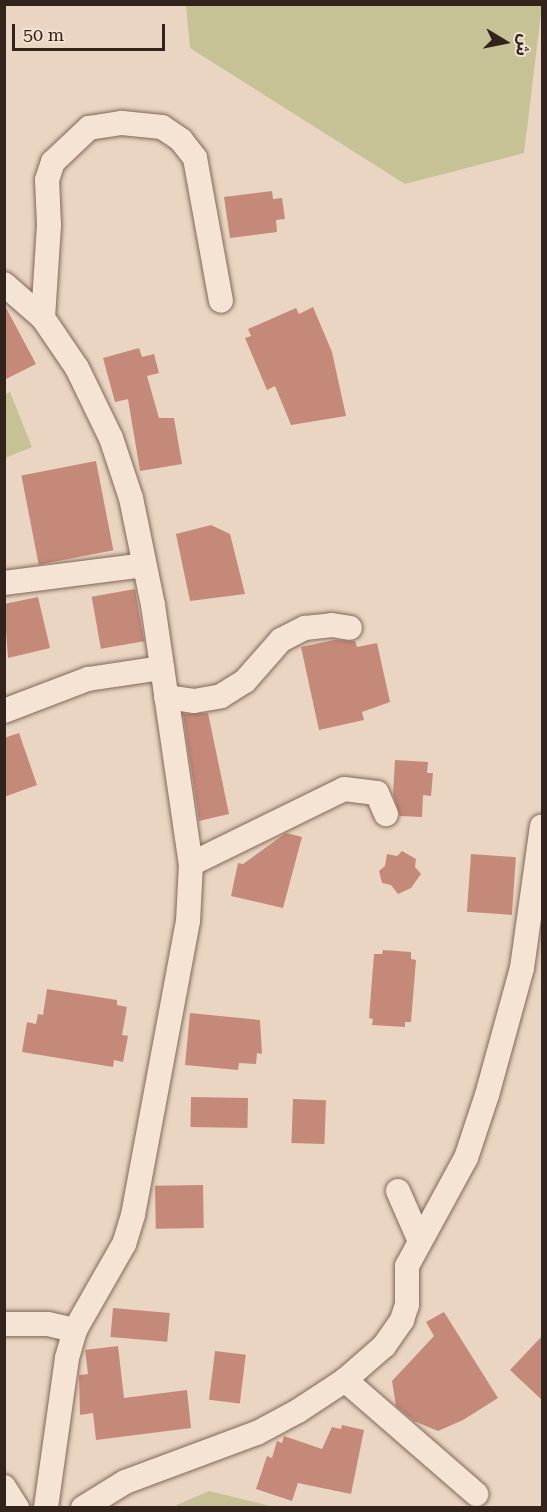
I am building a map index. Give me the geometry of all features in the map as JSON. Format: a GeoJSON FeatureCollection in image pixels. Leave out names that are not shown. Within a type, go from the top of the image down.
{"type":"FeatureCollection","features":[{"type":"Feature","properties":{"kind":"street"},"geometry":{"type":"LineString","coordinates":[[43,318],[50,225],[47,180],[53,162],[89,128],[122,123],[162,127],[181,140],[195,158],[220,301]]}},
{"type":"Feature","properties":{"kind":"street"},"geometry":{"type":"LineString","coordinates":[[4,284],[43,318],[77,368],[111,438],[131,498],[162,668],[191,864],[185,943],[133,1215],[124,1244],[75,1330],[67,1358],[46,1508]]}},
{"type":"Feature","properties":{"kind":"street"},"geometry":{"type":"LineString","coordinates":[[4,583],[144,565]]}},
{"type":"Feature","properties":{"kind":"street"},"geometry":{"type":"LineString","coordinates":[[166,697],[194,701],[221,696],[245,681],[281,640],[305,628],[332,625],[350,628]]}},
{"type":"Feature","properties":{"kind":"street"},"geometry":{"type":"LineString","coordinates":[[4,711],[88,679],[162,668]]}},
{"type":"Feature","properties":{"kind":"street"},"geometry":{"type":"LineString","coordinates":[[191,864],[344,789],[377,793],[387,814]]}},
{"type":"Feature","properties":{"kind":"street"},"geometry":{"type":"LineString","coordinates":[[83,1508],[125,1482],[257,1433],[345,1380],[384,1346],[402,1320],[407,1305],[407,1266],[419,1239],[466,1158],[487,1095],[522,968],[543,826]]}},
{"type":"Feature","properties":{"kind":"street"},"geometry":{"type":"LineString","coordinates":[[398,1191],[419,1239]]}},
{"type":"Feature","properties":{"kind":"street"},"geometry":{"type":"LineString","coordinates":[[4,1324],[48,1324],[75,1330]]}},
{"type":"Feature","properties":{"kind":"street"},"geometry":{"type":"LineString","coordinates":[[345,1380],[476,1494]]}},
{"type":"Feature","properties":{"kind":"street"},"geometry":{"type":"LineString","coordinates":[[4,1487],[17,1508]]}},
{"type":"Feature","properties":{"kind":"shaded area"},"geometry":{"type":"Polygon","coordinates":[[[186,5],[542,5],[524,153],[405,184],[190,48],[186,5]]]}},
{"type":"Feature","properties":{"kind":"shaded area"},"geometry":{"type":"Polygon","coordinates":[[[10,392],[32,447],[5,458],[5,394],[10,392]]]}},
{"type":"Feature","properties":{"kind":"shaded area"},"geometry":{"type":"Polygon","coordinates":[[[209,1491],[274,1507],[172,1507],[209,1491]]]}},
{"type":"Feature","properties":{"kind":"building"},"geometry":{"type":"Polygon","coordinates":[[[272,191],[273,199],[282,198],[285,219],[276,220],[277,232],[230,238],[224,197],[272,191]]]}},
{"type":"Feature","properties":{"kind":"building"},"geometry":{"type":"Polygon","coordinates":[[[4,304],[36,364],[4,380],[4,304]]]}},
{"type":"Feature","properties":{"kind":"building"},"geometry":{"type":"Polygon","coordinates":[[[313,307],[332,352],[346,416],[291,425],[275,386],[267,390],[245,338],[251,336],[248,329],[296,308],[299,314],[313,307]]]}},
{"type":"Feature","properties":{"kind":"building"},"geometry":{"type":"Polygon","coordinates":[[[139,348],[142,357],[154,354],[159,373],[147,376],[159,418],[174,418],[182,464],[140,471],[128,399],[115,402],[103,358],[139,348]]]}},
{"type":"Feature","properties":{"kind":"building"},"geometry":{"type":"Polygon","coordinates":[[[96,461],[113,550],[39,565],[21,476],[96,461]]]}},
{"type":"Feature","properties":{"kind":"building"},"geometry":{"type":"Polygon","coordinates":[[[211,525],[230,534],[245,594],[190,601],[176,534],[211,525]]]}},
{"type":"Feature","properties":{"kind":"building"},"geometry":{"type":"Polygon","coordinates":[[[135,589],[144,641],[101,649],[92,597],[135,589]]]}},
{"type":"Feature","properties":{"kind":"building"},"geometry":{"type":"Polygon","coordinates":[[[38,597],[50,648],[8,658],[4,604],[38,597]]]}},
{"type":"Feature","properties":{"kind":"building"},"geometry":{"type":"Polygon","coordinates":[[[334,640],[355,641],[357,647],[377,643],[390,702],[362,712],[364,720],[319,730],[301,647],[334,640]]]}},
{"type":"Feature","properties":{"kind":"building"},"geometry":{"type":"Polygon","coordinates":[[[208,713],[229,814],[199,821],[183,714],[208,713]]]}},
{"type":"Feature","properties":{"kind":"building"},"geometry":{"type":"Polygon","coordinates":[[[19,733],[37,785],[4,797],[4,738],[19,733]]]}},
{"type":"Feature","properties":{"kind":"building"},"geometry":{"type":"Polygon","coordinates":[[[395,760],[428,762],[427,773],[433,773],[431,796],[423,795],[422,817],[400,816],[393,794],[395,760]]]}},
{"type":"Feature","properties":{"kind":"building"},"geometry":{"type":"Polygon","coordinates":[[[286,833],[302,837],[283,908],[231,896],[238,863],[243,864],[286,833]]]}},
{"type":"Feature","properties":{"kind":"building"},"geometry":{"type":"Polygon","coordinates":[[[402,851],[416,859],[415,867],[421,874],[411,888],[398,894],[391,885],[382,883],[379,871],[385,866],[387,854],[397,856],[402,851]]]}},
{"type":"Feature","properties":{"kind":"building"},"geometry":{"type":"Polygon","coordinates":[[[471,854],[516,857],[512,915],[467,912],[471,854]]]}},
{"type":"Feature","properties":{"kind":"building"},"geometry":{"type":"Polygon","coordinates":[[[383,950],[411,952],[411,959],[416,960],[411,1022],[405,1022],[405,1027],[372,1025],[373,1019],[369,1018],[374,954],[382,954],[383,950]]]}},
{"type":"Feature","properties":{"kind":"building"},"geometry":{"type":"Polygon","coordinates":[[[47,989],[117,1000],[117,1005],[127,1007],[122,1035],[128,1036],[123,1062],[114,1060],[113,1067],[22,1052],[27,1022],[36,1024],[38,1014],[43,1015],[47,989]]]}},
{"type":"Feature","properties":{"kind":"building"},"geometry":{"type":"Polygon","coordinates":[[[190,1013],[260,1020],[262,1054],[257,1053],[256,1064],[239,1063],[238,1070],[185,1065],[190,1013]]]}},
{"type":"Feature","properties":{"kind":"building"},"geometry":{"type":"Polygon","coordinates":[[[191,1097],[248,1098],[247,1128],[190,1127],[191,1097]]]}},
{"type":"Feature","properties":{"kind":"building"},"geometry":{"type":"Polygon","coordinates":[[[293,1099],[326,1100],[324,1144],[291,1143],[293,1099]]]}},
{"type":"Feature","properties":{"kind":"building"},"geometry":{"type":"Polygon","coordinates":[[[203,1185],[204,1228],[156,1229],[155,1186],[203,1185]]]}},
{"type":"Feature","properties":{"kind":"building"},"geometry":{"type":"Polygon","coordinates":[[[113,1308],[170,1313],[167,1342],[110,1337],[113,1308]]]}},
{"type":"Feature","properties":{"kind":"building"},"geometry":{"type":"Polygon","coordinates":[[[444,1312],[498,1398],[463,1420],[438,1431],[414,1421],[396,1406],[392,1381],[434,1336],[426,1322],[444,1312]]]}},
{"type":"Feature","properties":{"kind":"building"},"geometry":{"type":"Polygon","coordinates":[[[543,1335],[543,1401],[510,1370],[543,1335]]]}},
{"type":"Feature","properties":{"kind":"building"},"geometry":{"type":"Polygon","coordinates":[[[118,1346],[124,1398],[187,1390],[191,1428],[96,1440],[93,1413],[80,1415],[79,1375],[88,1374],[85,1350],[118,1346]]]}},
{"type":"Feature","properties":{"kind":"building"},"geometry":{"type":"Polygon","coordinates":[[[215,1351],[246,1355],[240,1403],[209,1400],[215,1351]]]}},
{"type":"Feature","properties":{"kind":"building"},"geometry":{"type":"Polygon","coordinates":[[[342,1425],[364,1430],[351,1494],[298,1483],[292,1501],[256,1489],[267,1456],[272,1458],[277,1441],[282,1443],[284,1436],[322,1449],[332,1427],[341,1429],[342,1425]]]}}]}
